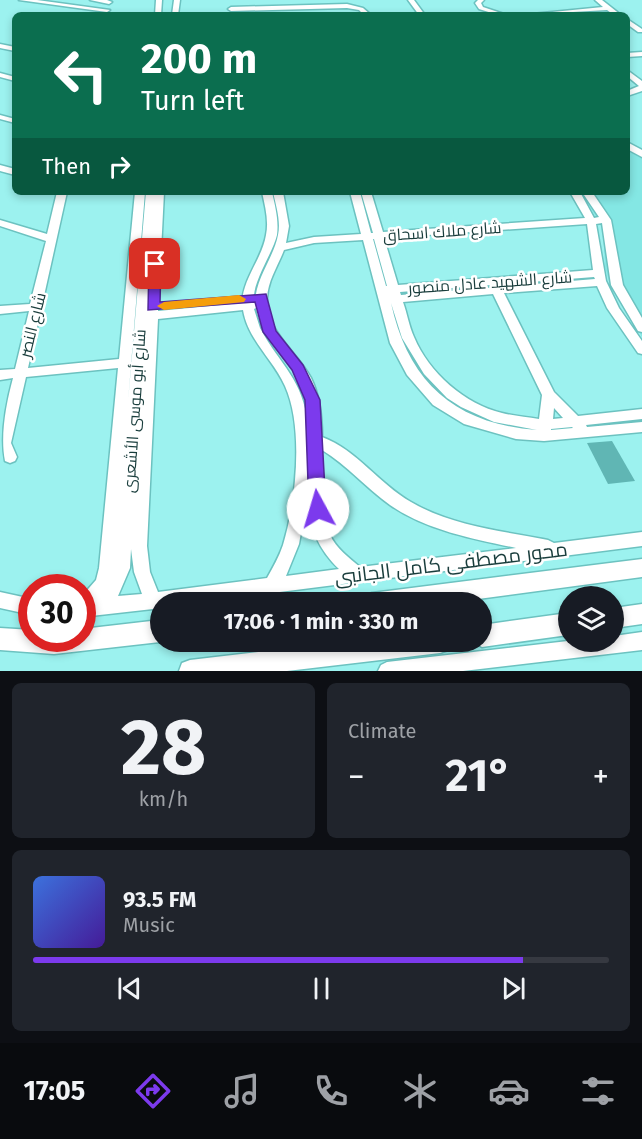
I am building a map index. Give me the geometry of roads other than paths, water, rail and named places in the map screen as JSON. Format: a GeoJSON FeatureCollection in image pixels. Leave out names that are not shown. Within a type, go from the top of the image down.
{"type":"FeatureCollection","features":[{"type":"Feature","properties":{"kind":"main road"},"geometry":{"type":"LineString","coordinates":[[457,592],[642,568]]}},
{"type":"Feature","properties":{"kind":"main road"},"geometry":{"type":"LineString","coordinates":[[624,617],[642,614]]}},
{"type":"Feature","properties":{"kind":"main road"},"geometry":{"type":"LineString","coordinates":[[492,635],[558,625]]}},
{"type":"Feature","properties":{"kind":"main road"},"geometry":{"type":"LineString","coordinates":[[96,638],[150,632]]}},
{"type":"Feature","properties":{"kind":"main road"},"geometry":{"type":"LineString","coordinates":[[0,639],[18,642]]}},
{"type":"Feature","properties":{"kind":"main road"},"geometry":{"type":"LineString","coordinates":[[202,670],[364,652]]}},
{"type":"Feature","properties":{"kind":"street"},"geometry":{"type":"LineString","coordinates":[[22,0],[100,12]]}},
{"type":"Feature","properties":{"kind":"street"},"geometry":{"type":"LineString","coordinates":[[93,0],[110,1]]}},
{"type":"Feature","properties":{"kind":"street"},"geometry":{"type":"LineString","coordinates":[[234,12],[238,0],[297,10],[347,6],[364,12]]}},
{"type":"Feature","properties":{"kind":"street"},"geometry":{"type":"LineString","coordinates":[[411,0],[420,12]]}},
{"type":"Feature","properties":{"kind":"street"},"geometry":{"type":"LineString","coordinates":[[481,0],[478,3],[481,8],[494,12]]}},
{"type":"Feature","properties":{"kind":"street"},"geometry":{"type":"LineString","coordinates":[[598,0],[613,11]]}},
{"type":"Feature","properties":{"kind":"street"},"geometry":{"type":"LineString","coordinates":[[232,1],[234,12]]}},
{"type":"Feature","properties":{"kind":"street"},"geometry":{"type":"LineString","coordinates":[[403,1],[417,7]]}},
{"type":"Feature","properties":{"kind":"street"},"geometry":{"type":"LineString","coordinates":[[234,12],[340,7],[359,12]]}},
{"type":"Feature","properties":{"kind":"street"},"geometry":{"type":"LineString","coordinates":[[591,12],[613,11]]}},
{"type":"Feature","properties":{"kind":"street"},"geometry":{"type":"LineString","coordinates":[[594,12],[613,11]]}},
{"type":"Feature","properties":{"kind":"street"},"geometry":{"type":"LineString","coordinates":[[630,75],[641,85]]}},
{"type":"Feature","properties":{"kind":"street","name":"شارع النصر"},"geometry":{"type":"LineString","coordinates":[[10,457],[4,443],[61,195]]}},
{"type":"Feature","properties":{"kind":"street"},"geometry":{"type":"LineString","coordinates":[[96,590],[106,577],[140,195]]}},
{"type":"Feature","properties":{"kind":"street"},"geometry":{"type":"LineString","coordinates":[[268,195],[272,216],[272,234],[255,302],[254,330],[291,384],[298,400],[309,438],[323,536],[331,550],[356,574]]}},
{"type":"Feature","properties":{"kind":"street"},"geometry":{"type":"LineString","coordinates":[[255,302],[283,232],[278,195]]}},
{"type":"Feature","properties":{"kind":"street"},"geometry":{"type":"LineString","coordinates":[[365,195],[382,295],[392,332],[402,358],[438,402],[453,412],[486,427],[516,434],[544,430],[642,427]]}},
{"type":"Feature","properties":{"kind":"street"},"geometry":{"type":"LineString","coordinates":[[578,195],[598,218],[600,277],[615,310],[642,350]]}},
{"type":"Feature","properties":{"kind":"street"},"geometry":{"type":"LineString","coordinates":[[588,195],[598,218],[616,285],[642,328]]}},
{"type":"Feature","properties":{"kind":"street","name":"شارع أبو موسى الأشعرى"},"geometry":{"type":"LineString","coordinates":[[150,593],[142,572],[139,546],[147,311],[160,232],[159,196]]}},
{"type":"Feature","properties":{"kind":"street","name":"شارع أبو موسى الأشعرى"},"geometry":{"type":"LineString","coordinates":[[96,605],[107,598],[122,568],[159,196]]}},
{"type":"Feature","properties":{"kind":"street","name":"شارع ملاك اسحاق"},"geometry":{"type":"LineString","coordinates":[[283,232],[308,235],[373,233],[598,218]]}},
{"type":"Feature","properties":{"kind":"street"},"geometry":{"type":"LineString","coordinates":[[0,223],[51,239]]}},
{"type":"Feature","properties":{"kind":"street"},"geometry":{"type":"LineString","coordinates":[[373,233],[397,293],[413,350],[443,387],[481,411],[544,430]]}},
{"type":"Feature","properties":{"kind":"street","name":"شارع ملاك اسحاق"},"geometry":{"type":"LineString","coordinates":[[278,248],[300,242],[373,233]]}},
{"type":"Feature","properties":{"kind":"street","name":"شارع الشهيد عادل منصور"},"geometry":{"type":"LineString","coordinates":[[397,293],[497,290],[600,277]]}},
{"type":"Feature","properties":{"kind":"street","name":"شارع الشهيد عادل منصور"},"geometry":{"type":"LineString","coordinates":[[382,295],[600,277]]}},
{"type":"Feature","properties":{"kind":"street"},"geometry":{"type":"LineString","coordinates":[[497,290],[549,394],[581,428]]}},
{"type":"Feature","properties":{"kind":"street"},"geometry":{"type":"LineString","coordinates":[[147,311],[255,302]]}},
{"type":"Feature","properties":{"kind":"street"},"geometry":{"type":"LineString","coordinates":[[0,310],[36,308]]}},
{"type":"Feature","properties":{"kind":"street"},"geometry":{"type":"LineString","coordinates":[[0,375],[125,363]]}},
{"type":"Feature","properties":{"kind":"street"},"geometry":{"type":"LineString","coordinates":[[544,430],[549,394]]}},
{"type":"Feature","properties":{"kind":"street"},"geometry":{"type":"LineString","coordinates":[[581,428],[642,414]]}},
{"type":"Feature","properties":{"kind":"street"},"geometry":{"type":"LineString","coordinates":[[309,438],[332,449],[398,502],[424,516],[478,532],[558,549]]}},
{"type":"Feature","properties":{"kind":"street"},"geometry":{"type":"LineString","coordinates":[[272,585],[286,560],[309,438]]}},
{"type":"Feature","properties":{"kind":"street","name":"محور مصطفى كامل الجانبى"},"geometry":{"type":"LineString","coordinates":[[220,592],[642,539]]}},
{"type":"Feature","properties":{"kind":"street"},"geometry":{"type":"LineString","coordinates":[[0,600],[18,604]]}},
{"type":"Feature","properties":{"kind":"street","name":"محور مصطفى كامل الجانبى"},"geometry":{"type":"LineString","coordinates":[[96,607],[150,601]]}},
{"type":"Feature","properties":{"kind":"street"},"geometry":{"type":"LineString","coordinates":[[387,671],[642,641]]}}]}
